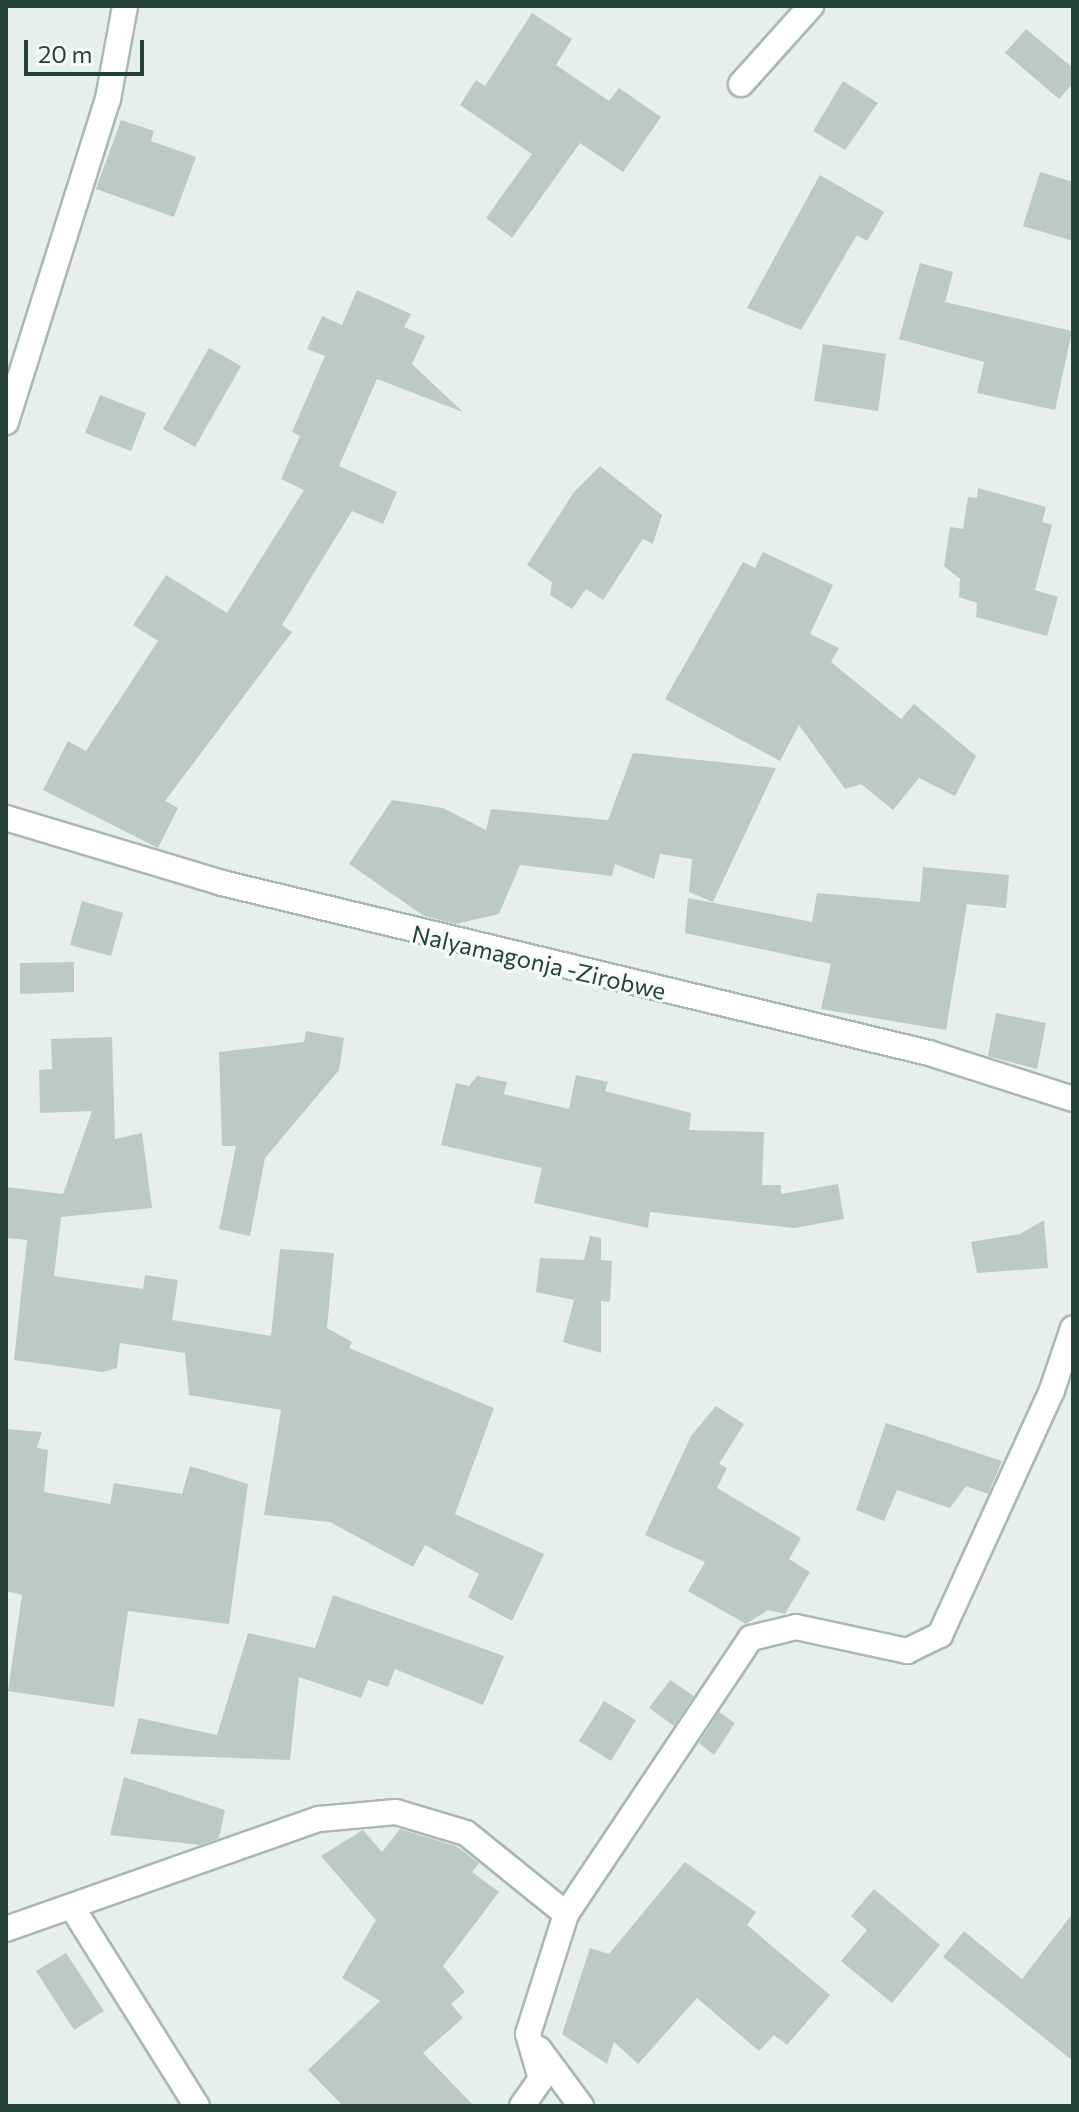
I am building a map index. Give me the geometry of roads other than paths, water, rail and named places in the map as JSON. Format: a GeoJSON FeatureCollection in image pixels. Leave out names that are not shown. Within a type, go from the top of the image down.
{"type":"FeatureCollection","features":[{"type":"Feature","properties":{"kind":"street"},"geometry":{"type":"LineString","coordinates":[[6,422],[108,99],[125,6]]}},
{"type":"Feature","properties":{"kind":"street"},"geometry":{"type":"LineString","coordinates":[[741,84],[811,6]]}},
{"type":"Feature","properties":{"kind":"street","name":"Nalyamagonja -Zirobwe"},"geometry":{"type":"LineString","coordinates":[[6,818],[432,937],[929,1053],[1073,1099]]}},
{"type":"Feature","properties":{"kind":"street"},"geometry":{"type":"LineString","coordinates":[[522,2106],[541,2079],[528,2034],[566,1914],[751,1638],[796,1627],[907,1651],[940,1635],[1046,1404],[1073,1328]]}},
{"type":"Feature","properties":{"kind":"street"},"geometry":{"type":"LineString","coordinates":[[6,1929],[319,1819],[396,1812],[466,1833],[566,1914]]}},
{"type":"Feature","properties":{"kind":"street"},"geometry":{"type":"LineString","coordinates":[[72,1907],[197,2106]]}},
{"type":"Feature","properties":{"kind":"street"},"geometry":{"type":"LineString","coordinates":[[528,2034],[581,2106]]}}]}
